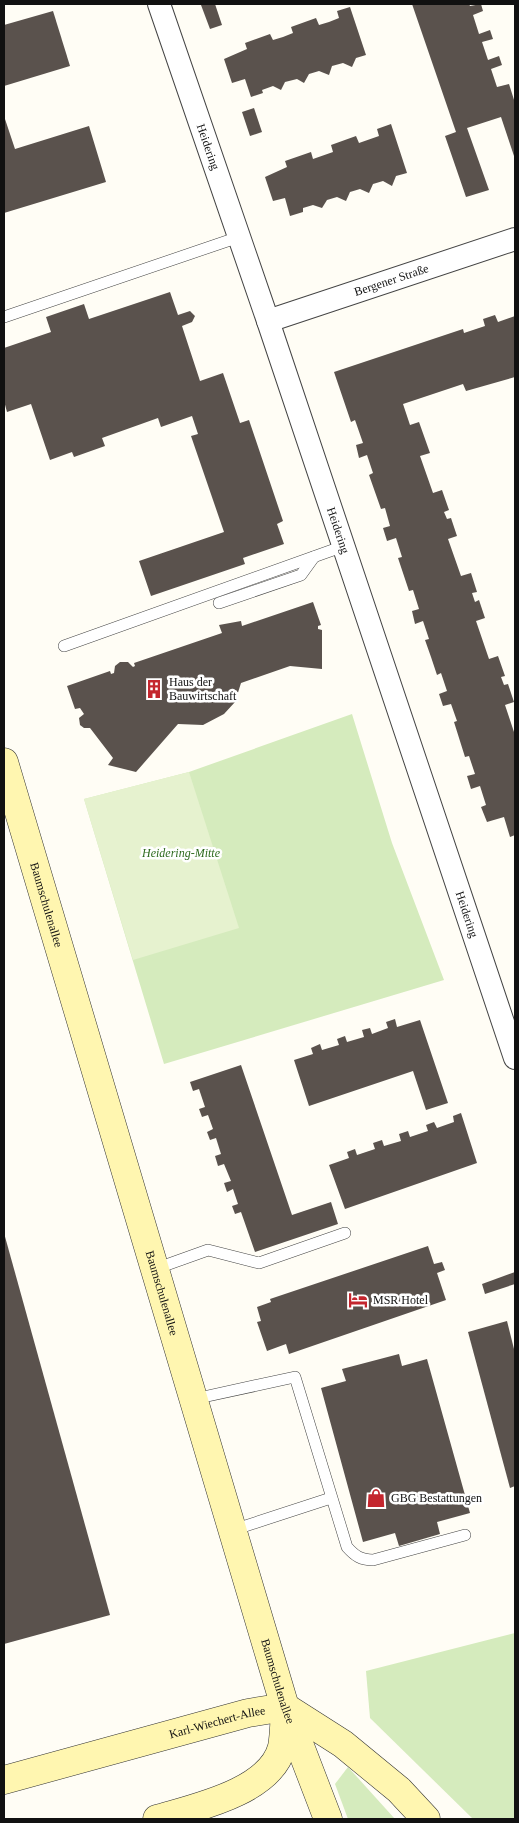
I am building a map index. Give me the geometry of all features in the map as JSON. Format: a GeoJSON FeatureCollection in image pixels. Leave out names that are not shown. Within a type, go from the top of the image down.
{"type":"FeatureCollection","features":[{"type":"Feature","properties":{"kind":"main road","name":"Baumschulenallee"},"geometry":{"type":"LineString","coordinates":[[4,762],[285,1706],[328,1819]]}},
{"type":"Feature","properties":{"kind":"main road","name":"Karl-Wiechert-Allee"},"geometry":{"type":"LineString","coordinates":[[4,1780],[248,1713],[285,1706]]}},
{"type":"Feature","properties":{"kind":"main road"},"geometry":{"type":"LineString","coordinates":[[157,1819],[232,1796],[270,1769],[282,1749],[285,1706],[343,1744],[399,1790],[426,1819]]}},
{"type":"Feature","properties":{"kind":"street","name":"Heidering"},"geometry":{"type":"LineString","coordinates":[[159,4],[344,546],[515,1058]]}},
{"type":"Feature","properties":{"kind":"street","name":"Bergener Straße"},"geometry":{"type":"LineString","coordinates":[[268,321],[515,239]]}},
{"type":"Feature","properties":{"kind":"lane"},"geometry":{"type":"LineString","coordinates":[[4,317],[239,237]]}},
{"type":"Feature","properties":{"kind":"lane"},"geometry":{"type":"LineString","coordinates":[[64,646],[344,546]]}},
{"type":"Feature","properties":{"kind":"lane"},"geometry":{"type":"LineString","coordinates":[[219,603],[301,575],[314,557]]}},
{"type":"Feature","properties":{"kind":"lane"},"geometry":{"type":"LineString","coordinates":[[155,1269],[208,1250],[259,1263],[345,1233]]}},
{"type":"Feature","properties":{"kind":"lane"},"geometry":{"type":"LineString","coordinates":[[194,1399],[295,1377],[331,1498],[348,1547],[354,1556],[364,1560],[373,1560],[465,1535]]}},
{"type":"Feature","properties":{"kind":"lane"},"geometry":{"type":"LineString","coordinates":[[233,1530],[331,1498]]}},
{"type":"Feature","properties":{"kind":"green space","name":"Heidering-Mitte"},"geometry":{"type":"Polygon","coordinates":[[[352,714],[392,843],[444,980],[164,1064],[84,799],[189,772],[352,714]]]}},
{"type":"Feature","properties":{"kind":"green space","name":"Heidering-Mitte"},"geometry":{"type":"Polygon","coordinates":[[[189,772],[239,928],[133,960],[84,799],[189,772]]]}},
{"type":"Feature","properties":{"kind":"green space"},"geometry":{"type":"Polygon","coordinates":[[[515,1633],[515,1819],[473,1819],[370,1718],[366,1671],[515,1633]]]}},
{"type":"Feature","properties":{"kind":"green space"},"geometry":{"type":"Polygon","coordinates":[[[348,1767],[395,1819],[348,1819],[335,1784],[348,1767]]]}},
{"type":"Feature","properties":{"kind":"building"},"geometry":{"type":"Polygon","coordinates":[[[215,4],[222,25],[210,29],[201,5],[215,4]]]}},
{"type":"Feature","properties":{"kind":"building"},"geometry":{"type":"Polygon","coordinates":[[[412,4],[469,4],[470,6],[481,4],[483,11],[473,15],[479,34],[490,30],[493,39],[482,42],[488,60],[499,56],[502,65],[491,69],[497,87],[509,84],[515,103],[515,159],[501,117],[467,128],[489,190],[466,197],[445,136],[456,132],[412,4]]]}},
{"type":"Feature","properties":{"kind":"building"},"geometry":{"type":"Polygon","coordinates":[[[350,7],[366,55],[356,58],[352,67],[343,63],[332,66],[329,75],[319,71],[309,74],[304,83],[297,79],[285,82],[281,90],[273,86],[262,90],[263,93],[251,97],[245,79],[232,83],[224,59],[247,49],[245,43],[270,34],[273,40],[283,37],[293,33],[291,27],[316,18],[319,25],[329,22],[339,18],[337,11],[350,7]]]}},
{"type":"Feature","properties":{"kind":"building"},"geometry":{"type":"Polygon","coordinates":[[[53,11],[70,66],[4,86],[4,25],[53,11]]]}},
{"type":"Feature","properties":{"kind":"building"},"geometry":{"type":"Polygon","coordinates":[[[254,108],[262,132],[250,136],[242,112],[254,108]]]}},
{"type":"Feature","properties":{"kind":"building"},"geometry":{"type":"Polygon","coordinates":[[[4,116],[15,149],[89,126],[106,182],[4,213],[4,116]]]}},
{"type":"Feature","properties":{"kind":"building"},"geometry":{"type":"Polygon","coordinates":[[[391,124],[407,173],[396,176],[392,186],[383,181],[373,184],[369,193],[360,189],[350,192],[346,201],[337,197],[327,200],[322,208],[313,205],[303,208],[303,212],[290,216],[285,198],[273,201],[265,177],[287,167],[285,161],[311,152],[313,159],[333,152],[331,145],[356,136],[359,143],[379,136],[377,129],[391,124]]]}},
{"type":"Feature","properties":{"kind":"building"},"geometry":{"type":"Polygon","coordinates":[[[170,292],[178,315],[190,311],[195,316],[192,322],[182,326],[200,381],[223,373],[240,423],[249,420],[283,521],[277,524],[284,544],[243,558],[245,564],[151,596],[139,561],[224,532],[191,436],[198,434],[192,416],[161,427],[158,418],[102,438],[105,446],[74,457],[72,452],[50,460],[31,404],[7,412],[4,401],[4,348],[51,332],[46,317],[84,304],[89,319],[170,292]]]}},
{"type":"Feature","properties":{"kind":"building"},"geometry":{"type":"Polygon","coordinates":[[[495,315],[498,322],[515,316],[515,377],[466,391],[463,384],[403,404],[410,425],[419,422],[430,453],[420,456],[433,493],[442,490],[449,510],[444,512],[447,519],[451,518],[457,536],[448,539],[461,576],[471,573],[477,592],[472,593],[475,602],[479,600],[485,618],[476,621],[489,659],[498,656],[505,676],[501,677],[504,685],[508,684],[514,702],[505,705],[515,735],[515,835],[510,837],[504,817],[487,822],[481,807],[486,805],[480,786],[471,789],[467,776],[475,774],[469,756],[465,757],[454,722],[457,721],[451,704],[443,706],[439,694],[447,691],[441,673],[437,675],[425,640],[429,639],[423,621],[415,624],[412,611],[419,609],[413,590],[409,591],[398,558],[402,557],[396,538],[387,541],[383,528],[390,526],[385,508],[381,509],[369,475],[373,473],[367,455],[359,458],[356,445],[363,443],[355,420],[351,422],[334,372],[463,329],[464,333],[485,326],[483,319],[495,315]]]}},
{"type":"Feature","properties":{"kind":"building","name":"Haus der Bauwirtschaft"},"geometry":{"type":"Polygon","coordinates":[[[313,602],[321,625],[318,626],[318,629],[322,630],[322,669],[290,666],[241,683],[235,702],[224,714],[203,725],[178,724],[136,772],[108,765],[113,758],[90,728],[84,728],[80,725],[79,718],[84,714],[80,708],[75,709],[67,686],[110,671],[111,674],[114,673],[115,666],[120,662],[128,662],[133,667],[135,666],[134,663],[222,633],[219,625],[241,621],[242,626],[313,602]]]}},
{"type":"Feature","properties":{"kind":"building"},"geometry":{"type":"Polygon","coordinates":[[[395,1019],[397,1027],[420,1020],[448,1103],[426,1110],[413,1071],[309,1106],[294,1060],[313,1054],[311,1048],[320,1044],[322,1050],[339,1045],[337,1039],[345,1036],[347,1042],[364,1037],[362,1030],[370,1028],[372,1034],[388,1028],[386,1022],[395,1019]]]}},
{"type":"Feature","properties":{"kind":"building"},"geometry":{"type":"Polygon","coordinates":[[[241,1065],[292,1215],[331,1202],[338,1224],[255,1252],[241,1212],[235,1214],[232,1206],[238,1204],[233,1189],[227,1192],[224,1183],[231,1181],[224,1164],[218,1166],[215,1156],[221,1154],[216,1138],[210,1140],[207,1132],[213,1129],[208,1115],[202,1117],[199,1109],[205,1107],[199,1089],[193,1091],[190,1082],[241,1065]]]}},
{"type":"Feature","properties":{"kind":"building"},"geometry":{"type":"Polygon","coordinates":[[[461,1113],[477,1163],[345,1209],[329,1165],[349,1158],[347,1152],[355,1149],[357,1155],[375,1149],[373,1143],[382,1140],[384,1146],[401,1141],[399,1134],[408,1131],[410,1137],[428,1131],[426,1125],[434,1122],[437,1128],[454,1122],[453,1116],[461,1113]]]}},
{"type":"Feature","properties":{"kind":"building"},"geometry":{"type":"Polygon","coordinates":[[[4,1233],[110,1615],[4,1644],[4,1233]]]}},
{"type":"Feature","properties":{"kind":"building","name":"MSR Hotel"},"geometry":{"type":"Polygon","coordinates":[[[428,1246],[434,1264],[442,1262],[445,1270],[437,1273],[446,1300],[289,1354],[286,1344],[267,1351],[257,1322],[261,1321],[257,1307],[271,1302],[270,1299],[428,1246]]]}},
{"type":"Feature","properties":{"kind":"building"},"geometry":{"type":"Polygon","coordinates":[[[515,1272],[515,1284],[485,1294],[482,1284],[515,1272]]]}},
{"type":"Feature","properties":{"kind":"building"},"geometry":{"type":"Polygon","coordinates":[[[507,1321],[515,1353],[515,1486],[510,1488],[468,1332],[507,1321]]]}},
{"type":"Feature","properties":{"kind":"building"},"geometry":{"type":"Polygon","coordinates":[[[399,1354],[402,1366],[427,1359],[470,1513],[437,1522],[440,1534],[399,1546],[395,1533],[363,1542],[321,1388],[346,1381],[342,1369],[399,1354]]]}},
{"type":"Feature","properties":{"kind":"place","name":"Haus der Bauwirtschaft"},"geometry":{"type":"Point","coordinates":[154,689]}},
{"type":"Feature","properties":{"kind":"place","name":"MSR Hotel"},"geometry":{"type":"Point","coordinates":[358,1300]}},
{"type":"Feature","properties":{"kind":"place","name":"GBG Bestattungen"},"geometry":{"type":"Point","coordinates":[376,1498]}}]}
